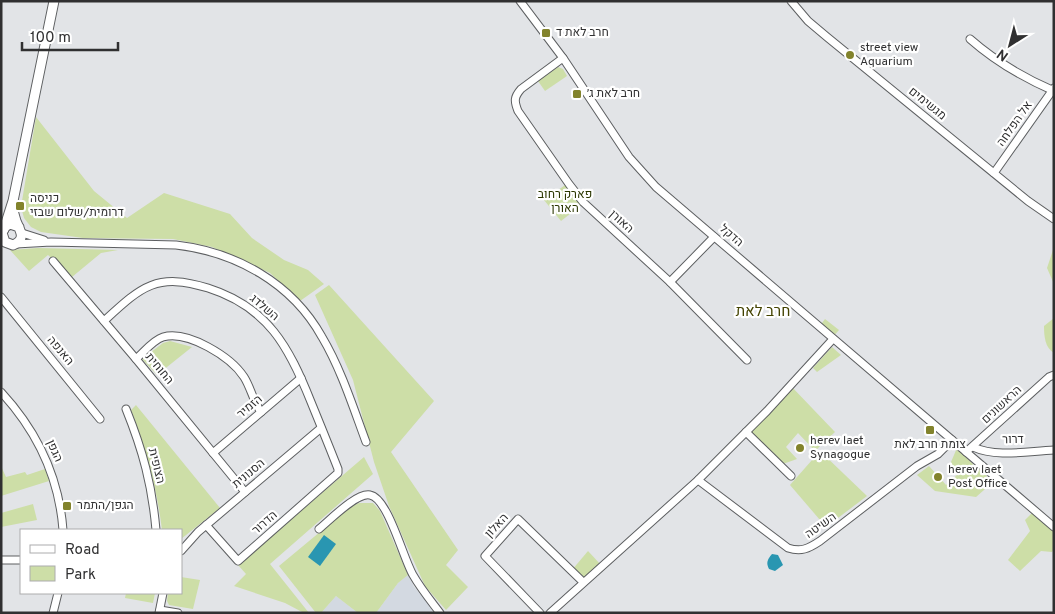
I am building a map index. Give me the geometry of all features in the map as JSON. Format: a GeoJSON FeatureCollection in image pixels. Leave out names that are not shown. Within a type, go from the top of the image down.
{"type":"FeatureCollection","features":[{"type":"Feature","properties":{"kind":"main road"},"geometry":{"type":"LineString","coordinates":[[13,201],[21,239],[13,244],[5,242],[2,234],[13,201],[54,1]]}},
{"type":"Feature","properties":{"kind":"main road"},"geometry":{"type":"LineString","coordinates":[[2,234],[10,224],[20,230]]}},
{"type":"Feature","properties":{"kind":"street","name":"הדקל"},"geometry":{"type":"LineString","coordinates":[[520,1],[563,58],[641,172],[669,199],[1054,527]]}},
{"type":"Feature","properties":{"kind":"street","name":"מגשימים"},"geometry":{"type":"LineString","coordinates":[[790,1],[808,21],[827,37],[1028,201],[1054,219]]}},
{"type":"Feature","properties":{"kind":"street"},"geometry":{"type":"LineString","coordinates":[[970,39],[987,54],[1053,90]]}},
{"type":"Feature","properties":{"kind":"street","name":"האורן"},"geometry":{"type":"LineString","coordinates":[[563,58],[521,89],[516,96],[515,103],[518,111],[568,184],[583,202],[670,282],[748,360]]}},
{"type":"Feature","properties":{"kind":"street","name":"אל הפלחה"},"geometry":{"type":"LineString","coordinates":[[994,173],[1053,90]]}},
{"type":"Feature","properties":{"kind":"street"},"geometry":{"type":"LineString","coordinates":[[20,230],[51,242]]}},
{"type":"Feature","properties":{"kind":"street"},"geometry":{"type":"LineString","coordinates":[[670,282],[714,237]]}},
{"type":"Feature","properties":{"kind":"street"},"geometry":{"type":"LineString","coordinates":[[1,249],[13,244],[51,242],[176,245],[213,251],[263,275],[297,303],[322,335],[338,368],[366,442]]}},
{"type":"Feature","properties":{"kind":"street","name":"החוחית"},"geometry":{"type":"LineString","coordinates":[[53,261],[245,492]]}},
{"type":"Feature","properties":{"kind":"street","name":"השלדג"},"geometry":{"type":"LineString","coordinates":[[104,321],[132,296],[146,287],[166,281],[194,284],[214,290],[238,301],[262,319],[287,349],[301,378],[338,469]]}},
{"type":"Feature","properties":{"kind":"street","name":"האנפה"},"geometry":{"type":"LineString","coordinates":[[1,297],[100,419]]}},
{"type":"Feature","properties":{"kind":"street"},"geometry":{"type":"LineString","coordinates":[[136,359],[157,340],[167,336],[192,340],[217,351],[236,367],[249,385],[256,405],[261,412]]}},
{"type":"Feature","properties":{"kind":"street"},"geometry":{"type":"LineString","coordinates":[[550,613],[698,480],[833,339]]}},
{"type":"Feature","properties":{"kind":"street","name":"הראשונים"},"geometry":{"type":"LineString","coordinates":[[966,452],[1049,376],[1054,375]]}},
{"type":"Feature","properties":{"kind":"street","name":"הזמיר"},"geometry":{"type":"LineString","coordinates":[[213,452],[301,378]]}},
{"type":"Feature","properties":{"kind":"street","name":"הגפן"},"geometry":{"type":"LineString","coordinates":[[1,392],[21,415],[43,453],[58,495],[63,529]]}},
{"type":"Feature","properties":{"kind":"street","name":"הצופית"},"geometry":{"type":"LineString","coordinates":[[126,409],[144,460],[151,487],[156,529]]}},
{"type":"Feature","properties":{"kind":"street","name":"הסנונית"},"geometry":{"type":"LineString","coordinates":[[182,550],[206,525],[321,428]]}},
{"type":"Feature","properties":{"kind":"street"},"geometry":{"type":"LineString","coordinates":[[746,432],[791,476]]}},
{"type":"Feature","properties":{"kind":"street","name":"השיטה"},"geometry":{"type":"LineString","coordinates":[[698,480],[788,548],[797,551],[808,549],[820,542],[917,466],[938,454],[952,440]]}},
{"type":"Feature","properties":{"kind":"street","name":"דרור"},"geometry":{"type":"LineString","coordinates":[[973,447],[983,451],[1008,452],[1054,450]]}},
{"type":"Feature","properties":{"kind":"street","name":"הדרור"},"geometry":{"type":"LineString","coordinates":[[206,525],[238,560],[336,476],[338,469]]}},
{"type":"Feature","properties":{"kind":"street"},"geometry":{"type":"LineString","coordinates":[[320,529],[357,498],[370,495],[375,497],[381,502],[388,513],[399,546],[413,576],[440,613]]}},
{"type":"Feature","properties":{"kind":"street","name":"האלון"},"geometry":{"type":"LineString","coordinates":[[540,613],[485,556],[518,519],[583,582]]}},
{"type":"Feature","properties":{"kind":"street","name":"הסנונית"},"geometry":{"type":"LineString","coordinates":[[182,545],[191,539]]}},
{"type":"Feature","properties":{"kind":"street"},"geometry":{"type":"LineString","coordinates":[[1,560],[20,560]]}},
{"type":"Feature","properties":{"kind":"street"},"geometry":{"type":"LineString","coordinates":[[53,613],[58,594]]}},
{"type":"Feature","properties":{"kind":"street"},"geometry":{"type":"LineString","coordinates":[[163,594],[160,611],[178,613]]}},
{"type":"Feature","properties":{"kind":"shaded area"},"geometry":{"type":"Polygon","coordinates":[[[408,575],[414,587],[436,613],[376,613],[398,583],[408,575]]]}},
{"type":"Feature","properties":{"kind":"shaded area"},"geometry":{"type":"Polygon","coordinates":[[[336,596],[358,613],[321,613],[336,596]]]}},
{"type":"Feature","properties":{"kind":"green space"},"geometry":{"type":"Polygon","coordinates":[[[558,67],[563,69],[567,76],[545,91],[538,81],[558,67]]]}},
{"type":"Feature","properties":{"kind":"green space"},"geometry":{"type":"Polygon","coordinates":[[[36,117],[94,191],[127,218],[164,193],[230,214],[252,238],[284,260],[308,270],[324,284],[300,301],[270,273],[212,247],[173,239],[83,238],[41,232],[31,227],[24,218],[21,207],[36,117]]]}},
{"type":"Feature","properties":{"kind":"green space","name":"פארק רחוב האורן"},"geometry":{"type":"Polygon","coordinates":[[[568,183],[584,203],[561,221],[544,200],[568,183]]]}},
{"type":"Feature","properties":{"kind":"green space"},"geometry":{"type":"Polygon","coordinates":[[[1054,247],[1054,284],[1047,268],[1054,247]]]}},
{"type":"Feature","properties":{"kind":"green space"},"geometry":{"type":"Polygon","coordinates":[[[38,248],[118,250],[101,253],[72,277],[48,255],[29,271],[10,250],[38,248]]]}},
{"type":"Feature","properties":{"kind":"green space"},"geometry":{"type":"Polygon","coordinates":[[[329,285],[434,401],[391,452],[458,550],[446,565],[468,587],[446,610],[425,586],[389,506],[374,462],[353,380],[315,295],[329,285]]]}},
{"type":"Feature","properties":{"kind":"green space"},"geometry":{"type":"Polygon","coordinates":[[[1054,318],[1054,353],[1047,345],[1044,326],[1054,318]]]}},
{"type":"Feature","properties":{"kind":"green space"},"geometry":{"type":"Polygon","coordinates":[[[825,319],[839,330],[832,338],[819,327],[825,319]]]}},
{"type":"Feature","properties":{"kind":"green space"},"geometry":{"type":"Polygon","coordinates":[[[170,341],[192,347],[157,375],[142,359],[163,343],[170,341]]]}},
{"type":"Feature","properties":{"kind":"green space"},"geometry":{"type":"Polygon","coordinates":[[[832,347],[841,355],[817,372],[813,368],[832,347]]]}},
{"type":"Feature","properties":{"kind":"green space"},"geometry":{"type":"Polygon","coordinates":[[[790,385],[835,432],[815,451],[798,433],[786,447],[797,459],[780,465],[746,432],[790,385]]]}},
{"type":"Feature","properties":{"kind":"green space"},"geometry":{"type":"Polygon","coordinates":[[[136,405],[220,508],[182,538],[182,529],[162,529],[150,469],[131,410],[136,405]]]}},
{"type":"Feature","properties":{"kind":"green space"},"geometry":{"type":"Polygon","coordinates":[[[957,448],[977,468],[979,466],[992,483],[976,497],[935,491],[917,475],[929,466],[946,485],[957,475],[951,462],[957,448]]]}},
{"type":"Feature","properties":{"kind":"green space"},"geometry":{"type":"Polygon","coordinates":[[[820,451],[867,496],[826,527],[790,485],[820,451]]]}},
{"type":"Feature","properties":{"kind":"green space"},"geometry":{"type":"Polygon","coordinates":[[[364,457],[373,474],[270,564],[309,613],[304,613],[285,603],[234,586],[246,574],[238,565],[364,457]]]}},
{"type":"Feature","properties":{"kind":"green space"},"geometry":{"type":"Polygon","coordinates":[[[1,466],[6,477],[25,472],[27,475],[45,469],[49,481],[1,496],[1,466]]]}},
{"type":"Feature","properties":{"kind":"green space"},"geometry":{"type":"Polygon","coordinates":[[[359,503],[373,503],[380,511],[408,575],[398,583],[376,613],[358,613],[336,596],[321,613],[316,613],[279,566],[350,507],[359,503]]]}},
{"type":"Feature","properties":{"kind":"green space"},"geometry":{"type":"Polygon","coordinates":[[[33,504],[37,520],[1,527],[1,513],[33,504]]]}},
{"type":"Feature","properties":{"kind":"green space"},"geometry":{"type":"Polygon","coordinates":[[[1033,512],[1054,531],[1054,549],[1052,552],[1041,551],[1020,571],[1008,560],[1030,531],[1025,520],[1033,512]]]}},
{"type":"Feature","properties":{"kind":"green space"},"geometry":{"type":"Polygon","coordinates":[[[588,551],[602,566],[583,582],[572,570],[588,551]]]}},
{"type":"Feature","properties":{"kind":"green space"},"geometry":{"type":"Polygon","coordinates":[[[182,577],[200,580],[193,609],[169,605],[167,601],[168,594],[182,594],[182,577]]]}},
{"type":"Feature","properties":{"kind":"green space"},"geometry":{"type":"Polygon","coordinates":[[[126,594],[155,594],[153,603],[125,598],[126,594]]]}},
{"type":"Feature","properties":{"kind":"water"},"geometry":{"type":"Polygon","coordinates":[[[324,535],[336,544],[320,566],[308,557],[324,535]]]}},
{"type":"Feature","properties":{"kind":"water"},"geometry":{"type":"Polygon","coordinates":[[[772,554],[778,555],[783,565],[775,571],[769,569],[767,563],[772,554]]]}},
{"type":"Feature","properties":{"kind":"place","name":"חרב לאת ד"},"geometry":{"type":"Point","coordinates":[546,33]}},
{"type":"Feature","properties":{"kind":"place","name":"street view Aquarium"},"geometry":{"type":"Point","coordinates":[850,55]}},
{"type":"Feature","properties":{"kind":"place","name":"חרב לאת ג׳"},"geometry":{"type":"Point","coordinates":[577,94]}},
{"type":"Feature","properties":{"kind":"place","name":"כניסה דרומית/שלום שבזי"},"geometry":{"type":"Point","coordinates":[20,206]}},
{"type":"Feature","properties":{"kind":"place","name":"צומת חרב לאת"},"geometry":{"type":"Point","coordinates":[930,430]}},
{"type":"Feature","properties":{"kind":"place","name":"herev laet Synagogue"},"geometry":{"type":"Point","coordinates":[800,448]}},
{"type":"Feature","properties":{"kind":"place","name":"herev laet Post Office"},"geometry":{"type":"Point","coordinates":[938,477]}},
{"type":"Feature","properties":{"kind":"place","name":"הגפן/התמר"},"geometry":{"type":"Point","coordinates":[67,506]}},
{"type":"Feature","properties":{"kind":"district","name":"חרב לאת"},"geometry":{"type":"Point","coordinates":[763,312]}}]}
